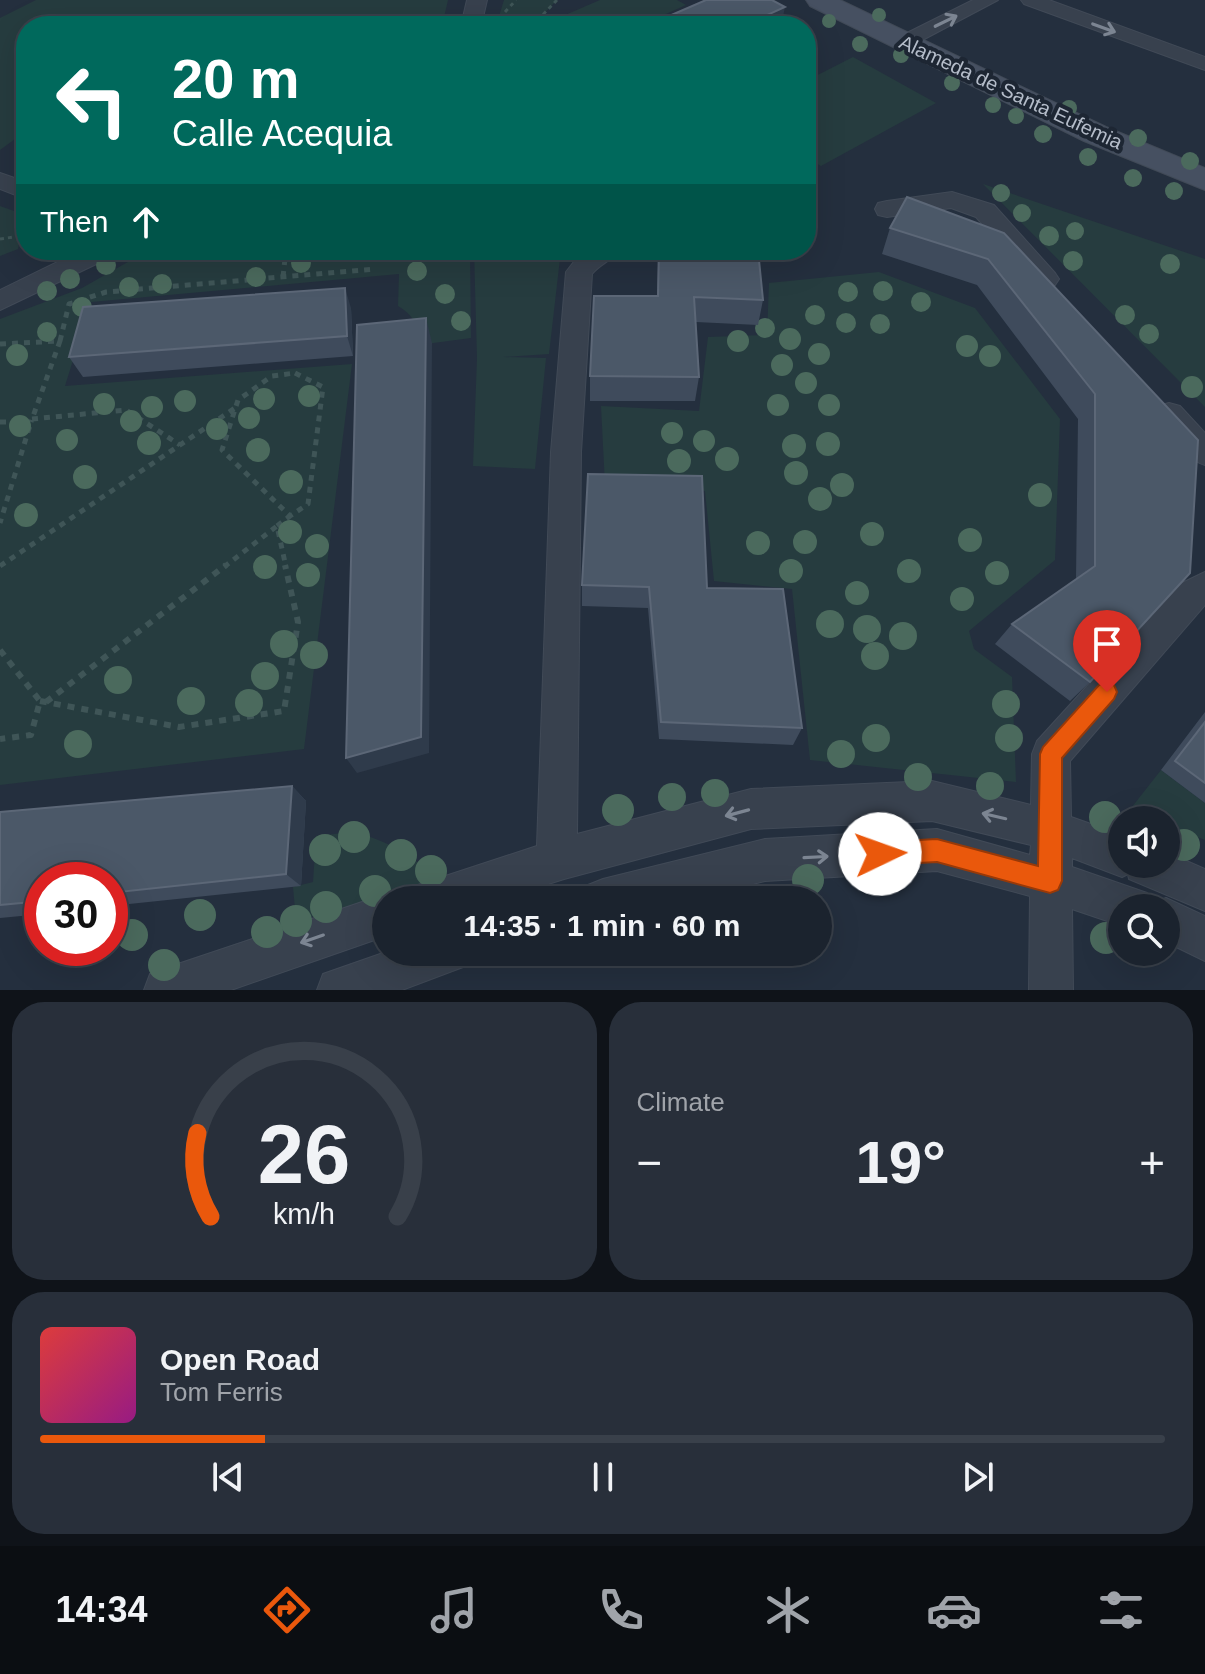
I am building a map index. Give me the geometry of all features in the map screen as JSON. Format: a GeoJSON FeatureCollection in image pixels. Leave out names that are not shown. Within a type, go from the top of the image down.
{"type":"FeatureCollection","features":[{"type":"Feature","properties":{"kind":"street","name":"Alameda de Santa Eufemia"},"geometry":{"type":"LineString","coordinates":[[819,0],[1095,134],[1205,180]]}},
{"type":"Feature","properties":{"kind":"street"},"geometry":{"type":"LineString","coordinates":[[904,42],[988,0]]}},
{"type":"Feature","properties":{"kind":"street"},"geometry":{"type":"LineString","coordinates":[[1031,0],[1205,64]]}},
{"type":"Feature","properties":{"kind":"street"},"geometry":{"type":"LineString","coordinates":[[887,209],[952,200],[985,211],[1069,303]]}},
{"type":"Feature","properties":{"kind":"street"},"geometry":{"type":"LineString","coordinates":[[0,301],[84,260]]}},
{"type":"Feature","properties":{"kind":"street"},"geometry":{"type":"LineString","coordinates":[[558,860],[556,815],[566,452],[579,272],[589,260]]}},
{"type":"Feature","properties":{"kind":"street"},"geometry":{"type":"LineString","coordinates":[[1153,396],[1205,453]]}},
{"type":"Feature","properties":{"kind":"street"},"geometry":{"type":"LineString","coordinates":[[1051,990],[1051,754],[1192,595],[1205,587]]}},
{"type":"Feature","properties":{"kind":"street"},"geometry":{"type":"LineString","coordinates":[[477,886],[558,860],[751,809],[932,801],[1049,829],[1108,851]]}},
{"type":"Feature","properties":{"kind":"street"},"geometry":{"type":"LineString","coordinates":[[660,886],[765,860],[937,850],[1108,900]]}},
{"type":"Feature","properties":{"kind":"street"},"geometry":{"type":"LineString","coordinates":[[1177,878],[1205,890]]}},
{"type":"Feature","properties":{"kind":"street"},"geometry":{"type":"LineString","coordinates":[[166,990],[372,920]]}},
{"type":"Feature","properties":{"kind":"street"},"geometry":{"type":"LineString","coordinates":[[1180,926],[1205,939]]}},
{"type":"Feature","properties":{"kind":"street"},"geometry":{"type":"LineString","coordinates":[[339,990],[408,966]]}},
{"type":"Feature","properties":{"kind":"path"},"geometry":{"type":"LineString","coordinates":[[542,16],[557,0]]}},
{"type":"Feature","properties":{"kind":"path"},"geometry":{"type":"LineString","coordinates":[[0,239],[14,237]]}},
{"type":"Feature","properties":{"kind":"path"},"geometry":{"type":"LineString","coordinates":[[283,277],[285,260]]}},
{"type":"Feature","properties":{"kind":"path"},"geometry":{"type":"LineString","coordinates":[[0,523],[31,420],[60,341],[69,304],[106,292],[375,269]]}},
{"type":"Feature","properties":{"kind":"path"},"geometry":{"type":"LineString","coordinates":[[0,344],[60,341]]}},
{"type":"Feature","properties":{"kind":"path"},"geometry":{"type":"LineString","coordinates":[[0,739],[31,735],[43,701],[277,526],[291,517],[308,504],[323,387],[295,373],[272,376],[238,400],[222,450],[291,517]]}},
{"type":"Feature","properties":{"kind":"path"},"geometry":{"type":"LineString","coordinates":[[0,566],[235,408]]}},
{"type":"Feature","properties":{"kind":"path"},"geometry":{"type":"LineString","coordinates":[[0,422],[126,410],[180,445]]}},
{"type":"Feature","properties":{"kind":"path"},"geometry":{"type":"LineString","coordinates":[[0,650],[43,701],[179,727],[284,711],[298,622],[277,526]]}},
{"type":"Feature","properties":{"kind":"green space"},"geometry":{"type":"Polygon","coordinates":[[[36,0],[448,0],[444,16],[16,16],[16,138],[0,150],[0,18],[36,0]]]}},
{"type":"Feature","properties":{"kind":"green space"},"geometry":{"type":"Polygon","coordinates":[[[504,0],[557,0],[542,16],[499,16],[504,0]]]}},
{"type":"Feature","properties":{"kind":"green space"},"geometry":{"type":"Polygon","coordinates":[[[600,0],[677,0],[686,5],[661,16],[563,16],[600,0]]]}},
{"type":"Feature","properties":{"kind":"green space"},"geometry":{"type":"Polygon","coordinates":[[[853,57],[936,103],[821,166],[816,163],[816,76],[853,57]]]}},
{"type":"Feature","properties":{"kind":"green space"},"geometry":{"type":"Polygon","coordinates":[[[983,184],[1205,259],[1205,407],[983,184]]]}},
{"type":"Feature","properties":{"kind":"green space"},"geometry":{"type":"Polygon","coordinates":[[[0,206],[16,212],[16,250],[0,256],[0,206]]]}},
{"type":"Feature","properties":{"kind":"green space"},"geometry":{"type":"Polygon","coordinates":[[[131,260],[470,260],[471,338],[418,345],[414,322],[398,306],[399,274],[91,302],[65,386],[352,364],[304,749],[0,785],[0,319],[82,288],[131,260]]]}},
{"type":"Feature","properties":{"kind":"green space"},"geometry":{"type":"Polygon","coordinates":[[[474,260],[560,260],[549,354],[503,357],[546,358],[535,469],[473,466],[477,358],[474,260]]]}},
{"type":"Feature","properties":{"kind":"green space"},"geometry":{"type":"Polygon","coordinates":[[[879,272],[975,308],[1060,419],[1055,560],[969,631],[974,649],[1012,677],[1016,782],[810,760],[792,589],[714,581],[705,491],[605,485],[601,406],[699,411],[708,337],[767,335],[769,283],[879,272]]]}},
{"type":"Feature","properties":{"kind":"green space"},"geometry":{"type":"Polygon","coordinates":[[[1161,770],[1205,803],[1205,840],[1180,830],[1180,806],[1133,806],[1161,770]]]}},
{"type":"Feature","properties":{"kind":"green space"},"geometry":{"type":"Polygon","coordinates":[[[352,832],[376,839],[400,850],[439,882],[424,886],[372,886],[372,900],[296,921],[293,887],[313,882],[316,836],[352,832]]]}},
{"type":"Feature","properties":{"kind":"building"},"geometry":{"type":"Polygon","coordinates":[[[706,0],[772,0],[785,7],[765,16],[669,16],[706,0]]]}},
{"type":"Feature","properties":{"kind":"building"},"geometry":{"type":"Polygon","coordinates":[[[907,197],[1004,233],[1198,440],[1190,573],[1090,682],[1012,624],[1095,566],[1095,394],[988,259],[890,228],[907,197]]]}},
{"type":"Feature","properties":{"kind":"building"},"geometry":{"type":"Polygon","coordinates":[[[659,260],[759,260],[763,300],[694,297],[699,377],[590,376],[594,296],[658,296],[659,260]]]}},
{"type":"Feature","properties":{"kind":"building"},"geometry":{"type":"Polygon","coordinates":[[[345,288],[347,336],[69,357],[83,307],[345,288]]]}},
{"type":"Feature","properties":{"kind":"building"},"geometry":{"type":"Polygon","coordinates":[[[426,318],[421,737],[346,758],[357,325],[426,318]]]}},
{"type":"Feature","properties":{"kind":"building"},"geometry":{"type":"Polygon","coordinates":[[[588,474],[702,476],[707,588],[783,589],[802,728],[661,722],[649,587],[582,585],[588,474]]]}},
{"type":"Feature","properties":{"kind":"building"},"geometry":{"type":"Polygon","coordinates":[[[1205,722],[1205,783],[1175,761],[1205,722]]]}},
{"type":"Feature","properties":{"kind":"building"},"geometry":{"type":"Polygon","coordinates":[[[292,786],[286,874],[128,891],[128,862],[24,862],[24,903],[0,905],[0,812],[292,786]]]}},
{"type":"Feature","properties":{"kind":"route"},"geometry":{"type":"LineString","coordinates":[[880,854],[937,850],[1050,881],[1051,754],[1107,692]]}}]}
